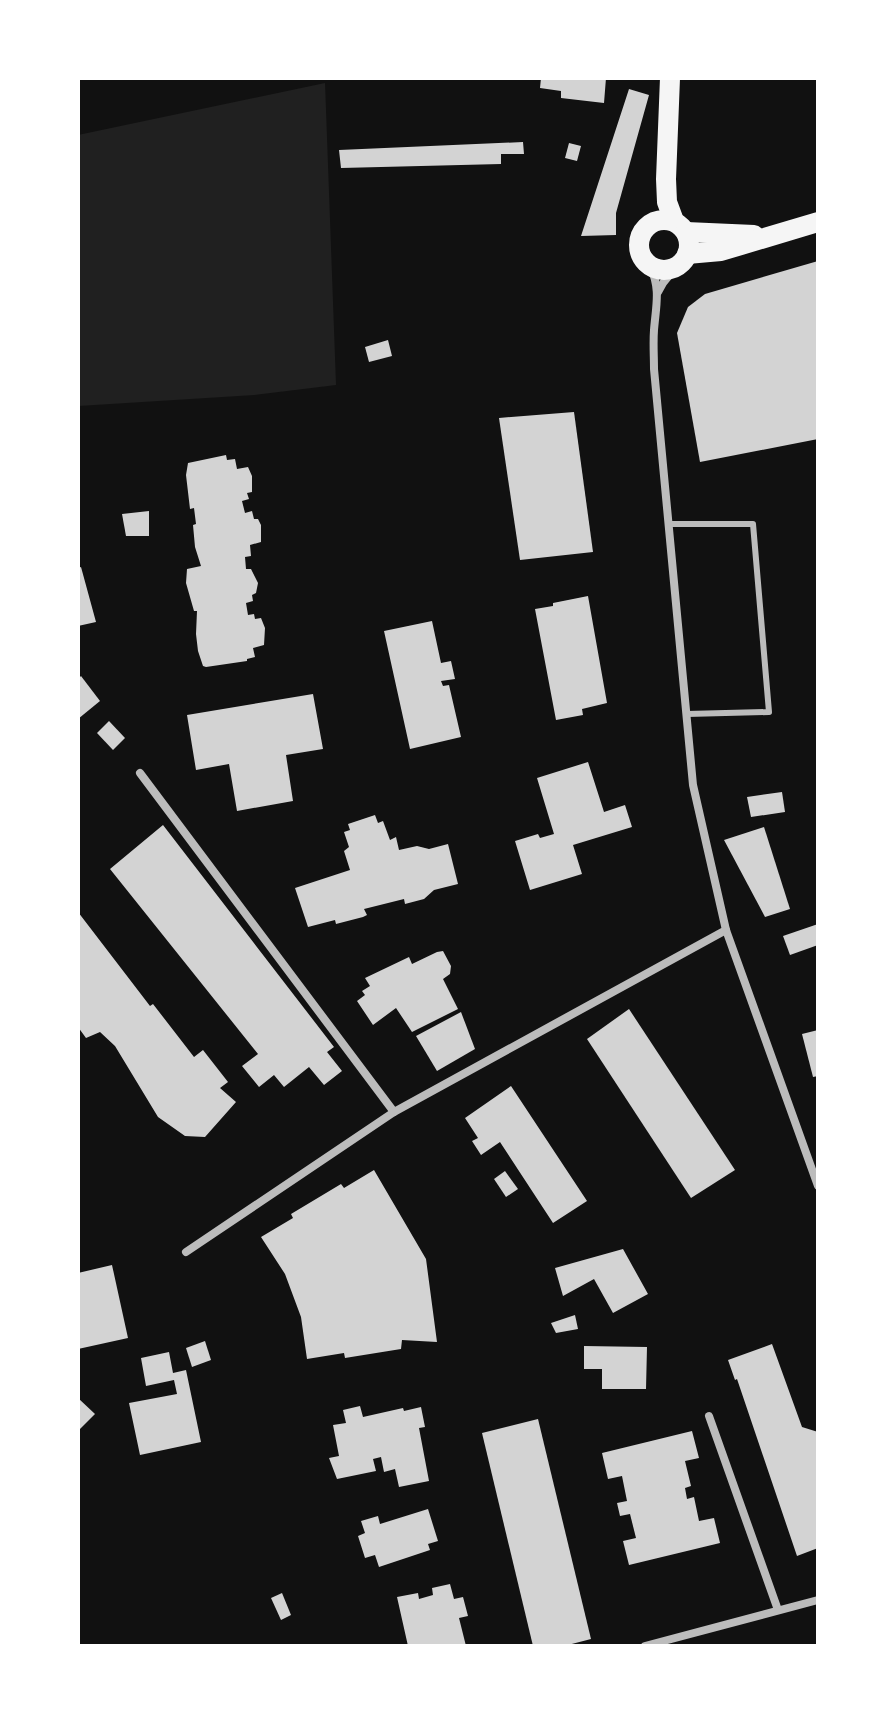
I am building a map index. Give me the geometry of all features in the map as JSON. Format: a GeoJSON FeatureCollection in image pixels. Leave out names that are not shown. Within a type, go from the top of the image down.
{"type":"FeatureCollection","features":[{"type":"Feature","properties":{"kind":"main road"},"geometry":{"type":"LineString","coordinates":[[670,78],[667,202],[689,239],[682,261]]}},
{"type":"Feature","properties":{"kind":"main road"},"geometry":{"type":"LineString","coordinates":[[651,223],[666,179]]}},
{"type":"Feature","properties":{"kind":"main road"},"geometry":{"type":"LineString","coordinates":[[782,233],[747,235],[659,220],[645,228],[639,244],[640,252],[650,266],[667,270],[682,261],[721,251],[782,233],[818,222]]}},
{"type":"Feature","properties":{"kind":"street"},"geometry":{"type":"LineString","coordinates":[[658,292],[682,261]]}},
{"type":"Feature","properties":{"kind":"street"},"geometry":{"type":"LineString","coordinates":[[650,266],[657,280],[658,292],[654,369],[693,785],[726,930],[818,1186]]}},
{"type":"Feature","properties":{"kind":"street"},"geometry":{"type":"LineString","coordinates":[[140,773],[394,1112]]}},
{"type":"Feature","properties":{"kind":"street"},"geometry":{"type":"LineString","coordinates":[[186,1252],[394,1112],[726,930]]}},
{"type":"Feature","properties":{"kind":"street"},"geometry":{"type":"LineString","coordinates":[[709,1416],[778,1610]]}},
{"type":"Feature","properties":{"kind":"street"},"geometry":{"type":"LineString","coordinates":[[645,1646],[818,1600]]}},
{"type":"Feature","properties":{"kind":"lane"},"geometry":{"type":"LineString","coordinates":[[669,524],[753,524],[769,712],[687,714]]}},
{"type":"Feature","properties":{"kind":"shaded area"},"geometry":{"type":"Polygon","coordinates":[[[325,83],[336,385],[254,395],[78,406],[78,135],[325,83]]]}},
{"type":"Feature","properties":{"kind":"building"},"geometry":{"type":"Polygon","coordinates":[[[541,78],[606,78],[604,103],[561,98],[561,91],[540,88],[541,78]]]}},
{"type":"Feature","properties":{"kind":"building"},"geometry":{"type":"Polygon","coordinates":[[[629,89],[649,95],[616,213],[616,235],[581,236],[629,89]]]}},
{"type":"Feature","properties":{"kind":"building"},"geometry":{"type":"Polygon","coordinates":[[[523,142],[524,154],[501,154],[501,164],[341,168],[339,150],[523,142]]]}},
{"type":"Feature","properties":{"kind":"building"},"geometry":{"type":"Polygon","coordinates":[[[569,143],[581,146],[577,161],[565,158],[569,143]]]}},
{"type":"Feature","properties":{"kind":"building"},"geometry":{"type":"Polygon","coordinates":[[[818,261],[818,439],[700,462],[677,333],[688,307],[705,294],[818,261]]]}},
{"type":"Feature","properties":{"kind":"building"},"geometry":{"type":"Polygon","coordinates":[[[388,340],[392,356],[369,362],[365,347],[388,340]]]}},
{"type":"Feature","properties":{"kind":"building"},"geometry":{"type":"Polygon","coordinates":[[[574,412],[593,552],[520,560],[499,418],[574,412]]]}},
{"type":"Feature","properties":{"kind":"building"},"geometry":{"type":"Polygon","coordinates":[[[226,455],[227,460],[235,459],[237,469],[248,467],[252,476],[252,492],[247,493],[249,499],[242,501],[245,513],[252,511],[254,519],[258,519],[261,525],[261,542],[250,545],[251,556],[245,557],[246,569],[251,569],[258,583],[256,593],[252,595],[253,601],[246,603],[248,615],[261,618],[265,628],[264,645],[253,648],[255,657],[247,661],[206,667],[198,651],[197,611],[194,611],[186,583],[187,569],[201,566],[195,547],[194,508],[190,509],[186,475],[188,463],[226,455]]]}},
{"type":"Feature","properties":{"kind":"building"},"geometry":{"type":"Polygon","coordinates":[[[149,511],[149,536],[126,536],[122,514],[149,511]]]}},
{"type":"Feature","properties":{"kind":"building"},"geometry":{"type":"Polygon","coordinates":[[[81,567],[96,622],[78,626],[78,568],[81,567]]]}},
{"type":"Feature","properties":{"kind":"building"},"geometry":{"type":"Polygon","coordinates":[[[588,596],[607,703],[582,709],[583,715],[556,720],[535,609],[588,596]]]}},
{"type":"Feature","properties":{"kind":"building"},"geometry":{"type":"Polygon","coordinates":[[[432,621],[441,663],[451,661],[455,679],[441,681],[443,686],[449,685],[461,737],[410,749],[384,631],[432,621]]]}},
{"type":"Feature","properties":{"kind":"building"},"geometry":{"type":"Polygon","coordinates":[[[81,676],[100,701],[78,719],[78,679],[81,676]]]}},
{"type":"Feature","properties":{"kind":"building"},"geometry":{"type":"Polygon","coordinates":[[[313,694],[323,749],[286,755],[293,801],[237,811],[229,764],[196,770],[187,715],[313,694]]]}},
{"type":"Feature","properties":{"kind":"building"},"geometry":{"type":"Polygon","coordinates":[[[109,721],[125,738],[113,750],[97,733],[109,721]]]}},
{"type":"Feature","properties":{"kind":"building"},"geometry":{"type":"Polygon","coordinates":[[[588,762],[604,812],[625,805],[632,827],[573,845],[582,874],[530,890],[515,841],[538,834],[540,838],[554,834],[537,778],[588,762]]]}},
{"type":"Feature","properties":{"kind":"building"},"geometry":{"type":"Polygon","coordinates":[[[782,792],[785,812],[751,817],[747,797],[782,792]]]}},
{"type":"Feature","properties":{"kind":"building"},"geometry":{"type":"Polygon","coordinates":[[[375,815],[378,823],[383,821],[390,840],[396,837],[399,850],[417,846],[429,849],[448,844],[458,884],[434,890],[424,899],[405,904],[404,899],[364,909],[367,915],[363,917],[308,927],[295,888],[350,870],[344,851],[349,847],[344,832],[350,830],[348,824],[375,815]]]}},
{"type":"Feature","properties":{"kind":"building"},"geometry":{"type":"Polygon","coordinates":[[[163,825],[334,1047],[327,1052],[342,1071],[324,1085],[309,1067],[284,1087],[274,1075],[259,1087],[242,1066],[258,1054],[110,869],[163,825]]]}},
{"type":"Feature","properties":{"kind":"building"},"geometry":{"type":"Polygon","coordinates":[[[764,827],[790,909],[765,917],[724,840],[764,827]]]}},
{"type":"Feature","properties":{"kind":"building"},"geometry":{"type":"Polygon","coordinates":[[[78,912],[150,1006],[153,1004],[194,1057],[203,1050],[228,1082],[220,1088],[236,1102],[205,1137],[185,1136],[158,1117],[115,1046],[100,1032],[86,1038],[78,1027],[78,912]]]}},
{"type":"Feature","properties":{"kind":"building"},"geometry":{"type":"Polygon","coordinates":[[[818,924],[818,945],[790,955],[783,936],[818,924]]]}},
{"type":"Feature","properties":{"kind":"building"},"geometry":{"type":"Polygon","coordinates":[[[443,951],[451,966],[450,974],[443,979],[458,1009],[412,1032],[396,1008],[373,1025],[357,1001],[365,995],[362,991],[370,986],[365,978],[409,957],[412,964],[443,951]]]}},
{"type":"Feature","properties":{"kind":"building"},"geometry":{"type":"Polygon","coordinates":[[[629,1009],[735,1170],[691,1198],[587,1039],[629,1009]]]}},
{"type":"Feature","properties":{"kind":"building"},"geometry":{"type":"Polygon","coordinates":[[[461,1012],[475,1049],[437,1071],[416,1036],[461,1012]]]}},
{"type":"Feature","properties":{"kind":"building"},"geometry":{"type":"Polygon","coordinates":[[[818,1030],[818,1076],[813,1077],[802,1034],[818,1030]]]}},
{"type":"Feature","properties":{"kind":"building"},"geometry":{"type":"Polygon","coordinates":[[[511,1086],[587,1201],[553,1223],[500,1142],[481,1155],[472,1141],[478,1138],[465,1118],[511,1086]]]}},
{"type":"Feature","properties":{"kind":"building"},"geometry":{"type":"Polygon","coordinates":[[[374,1170],[426,1259],[437,1342],[402,1340],[401,1349],[345,1358],[344,1353],[307,1359],[301,1317],[285,1274],[261,1237],[293,1218],[291,1214],[341,1184],[344,1188],[374,1170]]]}},
{"type":"Feature","properties":{"kind":"building"},"geometry":{"type":"Polygon","coordinates":[[[505,1171],[518,1189],[506,1197],[494,1179],[505,1171]]]}},
{"type":"Feature","properties":{"kind":"building"},"geometry":{"type":"Polygon","coordinates":[[[623,1249],[648,1294],[613,1313],[594,1279],[563,1296],[555,1268],[623,1249]]]}},
{"type":"Feature","properties":{"kind":"building"},"geometry":{"type":"Polygon","coordinates":[[[112,1265],[128,1338],[78,1349],[78,1273],[112,1265]]]}},
{"type":"Feature","properties":{"kind":"building"},"geometry":{"type":"Polygon","coordinates":[[[575,1315],[578,1329],[556,1333],[551,1323],[575,1315]]]}},
{"type":"Feature","properties":{"kind":"building"},"geometry":{"type":"Polygon","coordinates":[[[205,1341],[211,1360],[192,1367],[186,1348],[205,1341]]]}},
{"type":"Feature","properties":{"kind":"building"},"geometry":{"type":"Polygon","coordinates":[[[772,1344],[802,1427],[818,1432],[818,1548],[797,1556],[728,1360],[772,1344]]]}},
{"type":"Feature","properties":{"kind":"building"},"geometry":{"type":"Polygon","coordinates":[[[584,1346],[647,1347],[646,1389],[602,1389],[602,1369],[584,1369],[584,1346]]]}},
{"type":"Feature","properties":{"kind":"building"},"geometry":{"type":"Polygon","coordinates":[[[169,1352],[173,1373],[186,1370],[201,1442],[140,1455],[129,1403],[177,1394],[174,1380],[146,1386],[141,1358],[169,1352]]]}},
{"type":"Feature","properties":{"kind":"building"},"geometry":{"type":"Polygon","coordinates":[[[78,1398],[95,1414],[78,1431],[78,1398]]]}},
{"type":"Feature","properties":{"kind":"building"},"geometry":{"type":"Polygon","coordinates":[[[360,1406],[363,1417],[421,1407],[425,1427],[419,1428],[429,1481],[399,1487],[395,1469],[384,1472],[381,1457],[373,1459],[376,1471],[337,1479],[329,1458],[339,1456],[333,1425],[346,1423],[343,1410],[360,1406]]]}},
{"type":"Feature","properties":{"kind":"building"},"geometry":{"type":"Polygon","coordinates":[[[538,1419],[591,1639],[564,1646],[533,1646],[482,1433],[538,1419]]]}},
{"type":"Feature","properties":{"kind":"building"},"geometry":{"type":"Polygon","coordinates":[[[692,1431],[699,1458],[685,1461],[691,1486],[685,1488],[687,1499],[694,1497],[699,1521],[714,1518],[720,1543],[629,1565],[623,1541],[636,1538],[630,1514],[620,1516],[617,1503],[627,1501],[622,1476],[608,1479],[602,1453],[692,1431]]]}},
{"type":"Feature","properties":{"kind":"building"},"geometry":{"type":"Polygon","coordinates":[[[428,1509],[438,1541],[428,1544],[430,1550],[379,1567],[375,1555],[365,1558],[358,1536],[365,1533],[361,1521],[378,1516],[380,1524],[428,1509]]]}},
{"type":"Feature","properties":{"kind":"building"},"geometry":{"type":"Polygon","coordinates":[[[450,1584],[454,1599],[463,1597],[468,1616],[459,1618],[466,1646],[408,1646],[397,1597],[418,1593],[419,1599],[433,1595],[432,1588],[450,1584]]]}},
{"type":"Feature","properties":{"kind":"building"},"geometry":{"type":"Polygon","coordinates":[[[282,1593],[291,1615],[281,1620],[271,1598],[282,1593]]]}}]}
